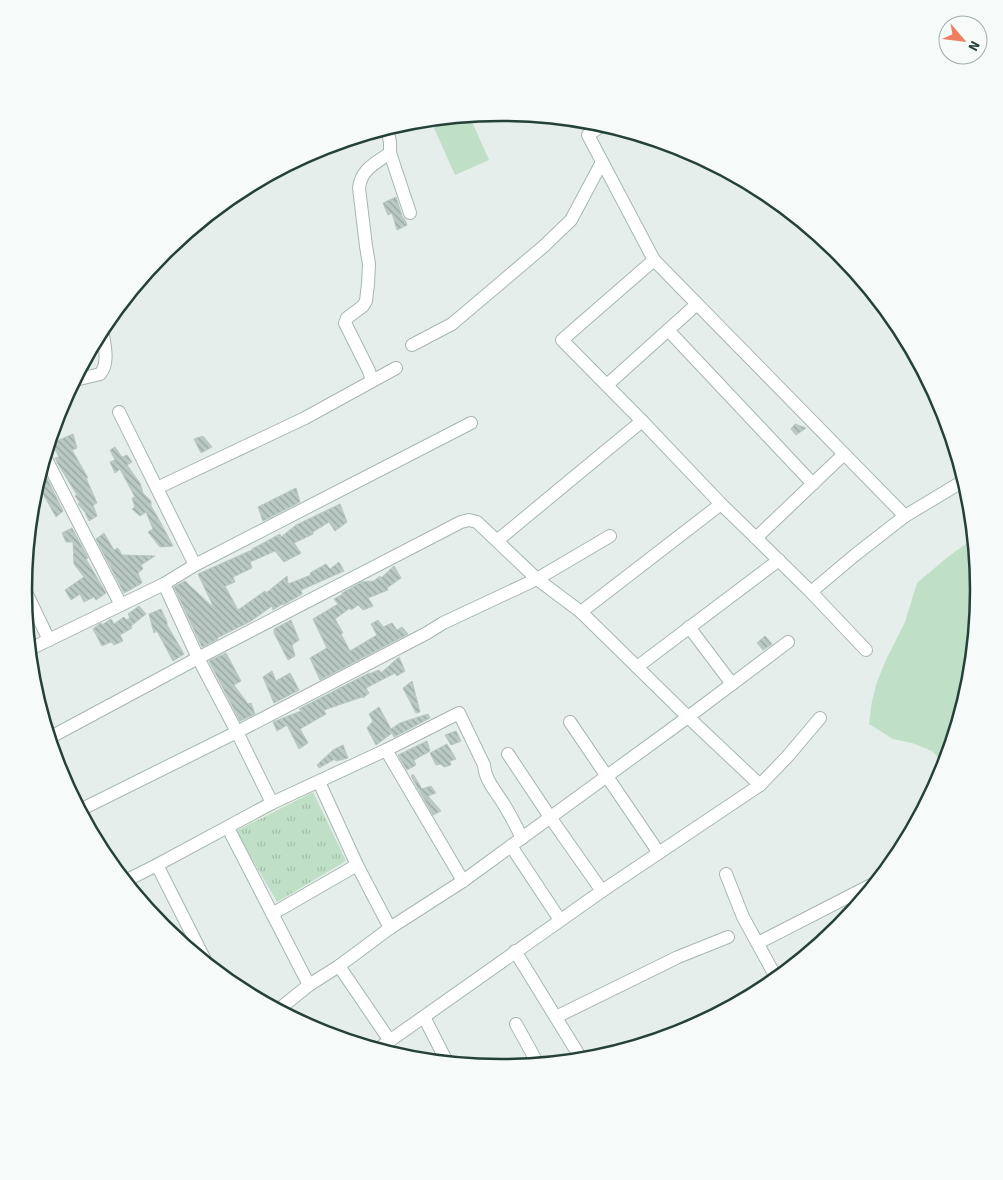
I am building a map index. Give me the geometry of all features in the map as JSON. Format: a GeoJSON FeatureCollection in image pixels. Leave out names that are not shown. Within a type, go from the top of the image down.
{"type":"FeatureCollection","features":[{"type":"Feature","properties":{"kind":"street"},"geometry":{"type":"LineString","coordinates":[[595,130],[588,135],[654,260],[905,516]]}},
{"type":"Feature","properties":{"kind":"street"},"geometry":{"type":"LineString","coordinates":[[389,135],[390,153],[410,213]]}},
{"type":"Feature","properties":{"kind":"street"},"geometry":{"type":"LineString","coordinates":[[372,381],[369,371],[344,323],[347,318],[363,306],[366,301],[368,284],[369,264],[359,188],[360,183],[363,173],[390,153]]}},
{"type":"Feature","properties":{"kind":"street"},"geometry":{"type":"LineString","coordinates":[[412,345],[452,324],[544,246],[571,220],[602,162]]}},
{"type":"Feature","properties":{"kind":"street"},"geometry":{"type":"LineString","coordinates":[[654,260],[562,340],[866,650]]}},
{"type":"Feature","properties":{"kind":"street"},"geometry":{"type":"LineString","coordinates":[[607,385],[697,304]]}},
{"type":"Feature","properties":{"kind":"street"},"geometry":{"type":"LineString","coordinates":[[668,330],[814,484]]}},
{"type":"Feature","properties":{"kind":"street"},"geometry":{"type":"LineString","coordinates":[[84,378],[100,374],[105,368],[104,342]]}},
{"type":"Feature","properties":{"kind":"street"},"geometry":{"type":"LineString","coordinates":[[157,488],[305,418],[396,368]]}},
{"type":"Feature","properties":{"kind":"street"},"geometry":{"type":"LineString","coordinates":[[119,412],[194,566]]}},
{"type":"Feature","properties":{"kind":"street"},"geometry":{"type":"LineString","coordinates":[[498,540],[642,421]]}},
{"type":"Feature","properties":{"kind":"street"},"geometry":{"type":"LineString","coordinates":[[36,646],[164,584],[194,566],[470,423]]}},
{"type":"Feature","properties":{"kind":"street"},"geometry":{"type":"LineString","coordinates":[[756,538],[844,454]]}},
{"type":"Feature","properties":{"kind":"street"},"geometry":{"type":"LineString","coordinates":[[49,465],[121,605]]}},
{"type":"Feature","properties":{"kind":"street"},"geometry":{"type":"LineString","coordinates":[[811,592],[905,516],[958,484]]}},
{"type":"Feature","properties":{"kind":"street"},"geometry":{"type":"LineString","coordinates":[[581,612],[721,504]]}},
{"type":"Feature","properties":{"kind":"street"},"geometry":{"type":"LineString","coordinates":[[55,735],[198,658],[461,522],[469,520],[477,522],[537,579],[581,612],[760,785]]}},
{"type":"Feature","properties":{"kind":"street"},"geometry":{"type":"LineString","coordinates":[[86,807],[237,732],[443,623],[537,579],[610,536]]}},
{"type":"Feature","properties":{"kind":"street"},"geometry":{"type":"LineString","coordinates":[[637,667],[779,560]]}},
{"type":"Feature","properties":{"kind":"street"},"geometry":{"type":"LineString","coordinates":[[164,584],[198,658],[272,803]]}},
{"type":"Feature","properties":{"kind":"street"},"geometry":{"type":"LineString","coordinates":[[33,607],[49,640]]}},
{"type":"Feature","properties":{"kind":"street"},"geometry":{"type":"LineString","coordinates":[[689,627],[732,684]]}},
{"type":"Feature","properties":{"kind":"street"},"geometry":{"type":"LineString","coordinates":[[284,1005],[309,985],[339,966],[390,928],[464,881],[788,642]]}},
{"type":"Feature","properties":{"kind":"street"},"geometry":{"type":"LineString","coordinates":[[131,878],[272,803],[386,750],[459,713],[484,765],[484,773],[488,781],[504,804],[522,838]]}},
{"type":"Feature","properties":{"kind":"street"},"geometry":{"type":"LineString","coordinates":[[385,1044],[515,951],[760,785],[820,718]]}},
{"type":"Feature","properties":{"kind":"street"},"geometry":{"type":"LineString","coordinates":[[570,722],[658,853]]}},
{"type":"Feature","properties":{"kind":"street"},"geometry":{"type":"LineString","coordinates":[[386,750],[464,881]]}},
{"type":"Feature","properties":{"kind":"street"},"geometry":{"type":"LineString","coordinates":[[508,754],[602,891]]}},
{"type":"Feature","properties":{"kind":"street"},"geometry":{"type":"LineString","coordinates":[[318,782],[357,865],[390,928]]}},
{"type":"Feature","properties":{"kind":"street"},"geometry":{"type":"LineString","coordinates":[[228,828],[309,985]]}},
{"type":"Feature","properties":{"kind":"street"},"geometry":{"type":"LineString","coordinates":[[511,846],[560,920]]}},
{"type":"Feature","properties":{"kind":"street"},"geometry":{"type":"LineString","coordinates":[[157,865],[199,949]]}},
{"type":"Feature","properties":{"kind":"street"},"geometry":{"type":"LineString","coordinates":[[272,914],[357,865]]}},
{"type":"Feature","properties":{"kind":"street"},"geometry":{"type":"LineString","coordinates":[[726,874],[744,917],[773,972]]}},
{"type":"Feature","properties":{"kind":"street"},"geometry":{"type":"LineString","coordinates":[[758,943],[862,890]]}},
{"type":"Feature","properties":{"kind":"street"},"geometry":{"type":"LineString","coordinates":[[556,1017],[678,957],[728,937]]}},
{"type":"Feature","properties":{"kind":"street"},"geometry":{"type":"LineString","coordinates":[[515,951],[578,1053]]}},
{"type":"Feature","properties":{"kind":"street"},"geometry":{"type":"LineString","coordinates":[[339,966],[390,1041]]}},
{"type":"Feature","properties":{"kind":"street"},"geometry":{"type":"LineString","coordinates":[[424,1017],[444,1055]]}},
{"type":"Feature","properties":{"kind":"street"},"geometry":{"type":"LineString","coordinates":[[516,1024],[535,1058]]}},
{"type":"Feature","properties":{"kind":"green space"},"geometry":{"type":"Polygon","coordinates":[[[472,122],[489,160],[455,175],[433,126],[472,122]]]}},
{"type":"Feature","properties":{"kind":"green space"},"geometry":{"type":"Polygon","coordinates":[[[967,543],[970,590],[969,621],[966,651],[955,711],[939,759],[932,751],[912,743],[893,739],[869,724],[877,682],[905,622],[917,583],[967,543]]]}},
{"type":"Feature","properties":{"kind":"green space"},"geometry":{"type":"Polygon","coordinates":[[[313,792],[346,861],[277,902],[236,831],[313,792]]]}},
{"type":"Feature","properties":{"kind":"building"},"geometry":{"type":"Polygon","coordinates":[[[396,197],[407,225],[397,230],[392,213],[388,215],[383,203],[396,197]]]}},
{"type":"Feature","properties":{"kind":"building"},"geometry":{"type":"Polygon","coordinates":[[[795,424],[806,428],[796,435],[791,429],[795,424]]]}},
{"type":"Feature","properties":{"kind":"building"},"geometry":{"type":"Polygon","coordinates":[[[73,434],[77,448],[72,450],[88,478],[86,478],[97,503],[93,505],[97,516],[89,521],[85,512],[78,504],[80,503],[75,496],[77,495],[55,458],[59,457],[54,448],[56,441],[73,434]]]}},
{"type":"Feature","properties":{"kind":"building"},"geometry":{"type":"Polygon","coordinates":[[[203,436],[212,447],[201,453],[194,439],[203,436]]]}},
{"type":"Feature","properties":{"kind":"building"},"geometry":{"type":"Polygon","coordinates":[[[115,447],[122,457],[127,455],[132,462],[127,465],[140,483],[143,493],[151,501],[151,506],[173,546],[160,547],[148,532],[153,529],[146,512],[140,516],[132,509],[135,507],[132,498],[135,497],[120,469],[115,473],[110,462],[115,460],[110,450],[115,447]]]}},
{"type":"Feature","properties":{"kind":"building"},"geometry":{"type":"Polygon","coordinates":[[[46,477],[63,511],[56,517],[43,494],[46,477]]]}},
{"type":"Feature","properties":{"kind":"building"},"geometry":{"type":"Polygon","coordinates":[[[296,488],[300,502],[263,521],[258,507],[296,488]]]}},
{"type":"Feature","properties":{"kind":"building"},"geometry":{"type":"Polygon","coordinates":[[[340,504],[347,522],[335,531],[329,522],[313,532],[313,534],[294,543],[301,553],[284,562],[275,551],[250,562],[252,568],[233,577],[235,582],[225,586],[238,610],[265,591],[266,593],[287,576],[288,584],[311,575],[310,573],[326,564],[330,569],[339,562],[344,571],[301,590],[302,594],[287,603],[273,610],[272,606],[251,621],[202,647],[174,587],[185,581],[214,608],[198,574],[252,550],[280,534],[281,537],[296,525],[340,504]]]}},
{"type":"Feature","properties":{"kind":"building"},"geometry":{"type":"Polygon","coordinates":[[[72,528],[88,558],[86,559],[106,593],[96,600],[94,597],[84,602],[80,594],[71,600],[65,590],[84,577],[74,564],[73,542],[66,542],[62,533],[72,528]]]}},
{"type":"Feature","properties":{"kind":"building"},"geometry":{"type":"Polygon","coordinates":[[[104,533],[114,550],[118,548],[122,555],[155,556],[141,565],[143,569],[138,573],[142,583],[124,593],[96,539],[104,533]]]}},
{"type":"Feature","properties":{"kind":"building"},"geometry":{"type":"Polygon","coordinates":[[[394,566],[401,578],[387,588],[388,590],[368,598],[373,606],[363,610],[358,605],[351,610],[350,608],[335,619],[350,651],[377,635],[371,624],[378,620],[383,627],[392,623],[397,630],[402,627],[408,634],[320,680],[310,658],[327,648],[313,619],[338,604],[334,599],[342,593],[362,582],[374,581],[380,576],[381,578],[394,566]]]}},
{"type":"Feature","properties":{"kind":"building"},"geometry":{"type":"Polygon","coordinates":[[[139,606],[146,614],[131,626],[132,628],[120,635],[123,641],[114,645],[111,642],[102,646],[93,629],[111,619],[114,624],[124,617],[126,620],[130,618],[128,614],[139,606]]]}},
{"type":"Feature","properties":{"kind":"building"},"geometry":{"type":"Polygon","coordinates":[[[161,609],[167,625],[184,654],[173,661],[157,631],[154,633],[149,614],[161,609]]]}},
{"type":"Feature","properties":{"kind":"building"},"geometry":{"type":"Polygon","coordinates":[[[291,620],[299,640],[292,645],[295,656],[288,660],[274,633],[274,629],[291,620]]]}},
{"type":"Feature","properties":{"kind":"building"},"geometry":{"type":"Polygon","coordinates":[[[765,636],[772,644],[763,650],[757,643],[765,636]]]}},
{"type":"Feature","properties":{"kind":"building"},"geometry":{"type":"Polygon","coordinates":[[[226,653],[241,681],[234,685],[248,704],[251,703],[255,714],[240,721],[209,661],[226,653]]]}},
{"type":"Feature","properties":{"kind":"building"},"geometry":{"type":"Polygon","coordinates":[[[399,657],[405,671],[397,676],[395,673],[366,688],[369,693],[363,698],[324,710],[326,714],[300,729],[308,743],[299,749],[287,725],[277,731],[273,722],[301,711],[299,709],[369,673],[379,670],[381,673],[399,657]]]}},
{"type":"Feature","properties":{"kind":"building"},"geometry":{"type":"Polygon","coordinates":[[[272,671],[276,681],[290,673],[299,690],[274,703],[263,677],[272,671]]]}},
{"type":"Feature","properties":{"kind":"building"},"geometry":{"type":"Polygon","coordinates":[[[412,681],[420,712],[416,713],[403,688],[412,681]]]}},
{"type":"Feature","properties":{"kind":"building"},"geometry":{"type":"Polygon","coordinates":[[[379,707],[391,729],[400,723],[428,714],[430,718],[394,737],[392,733],[376,745],[367,728],[373,721],[369,714],[379,707]]]}},
{"type":"Feature","properties":{"kind":"building"},"geometry":{"type":"Polygon","coordinates":[[[456,731],[461,741],[451,745],[445,735],[456,731]]]}},
{"type":"Feature","properties":{"kind":"building"},"geometry":{"type":"Polygon","coordinates":[[[427,741],[430,751],[414,760],[416,765],[407,770],[398,755],[427,741]]]}},
{"type":"Feature","properties":{"kind":"building"},"geometry":{"type":"Polygon","coordinates":[[[447,744],[456,759],[450,761],[451,765],[444,767],[441,764],[436,765],[430,753],[447,744]]]}},
{"type":"Feature","properties":{"kind":"building"},"geometry":{"type":"Polygon","coordinates":[[[343,745],[348,758],[336,761],[335,759],[319,768],[317,765],[333,750],[343,745]]]}},
{"type":"Feature","properties":{"kind":"building"},"geometry":{"type":"Polygon","coordinates":[[[413,774],[422,789],[431,786],[436,793],[428,796],[441,811],[433,815],[411,776],[413,774]]]}}]}
